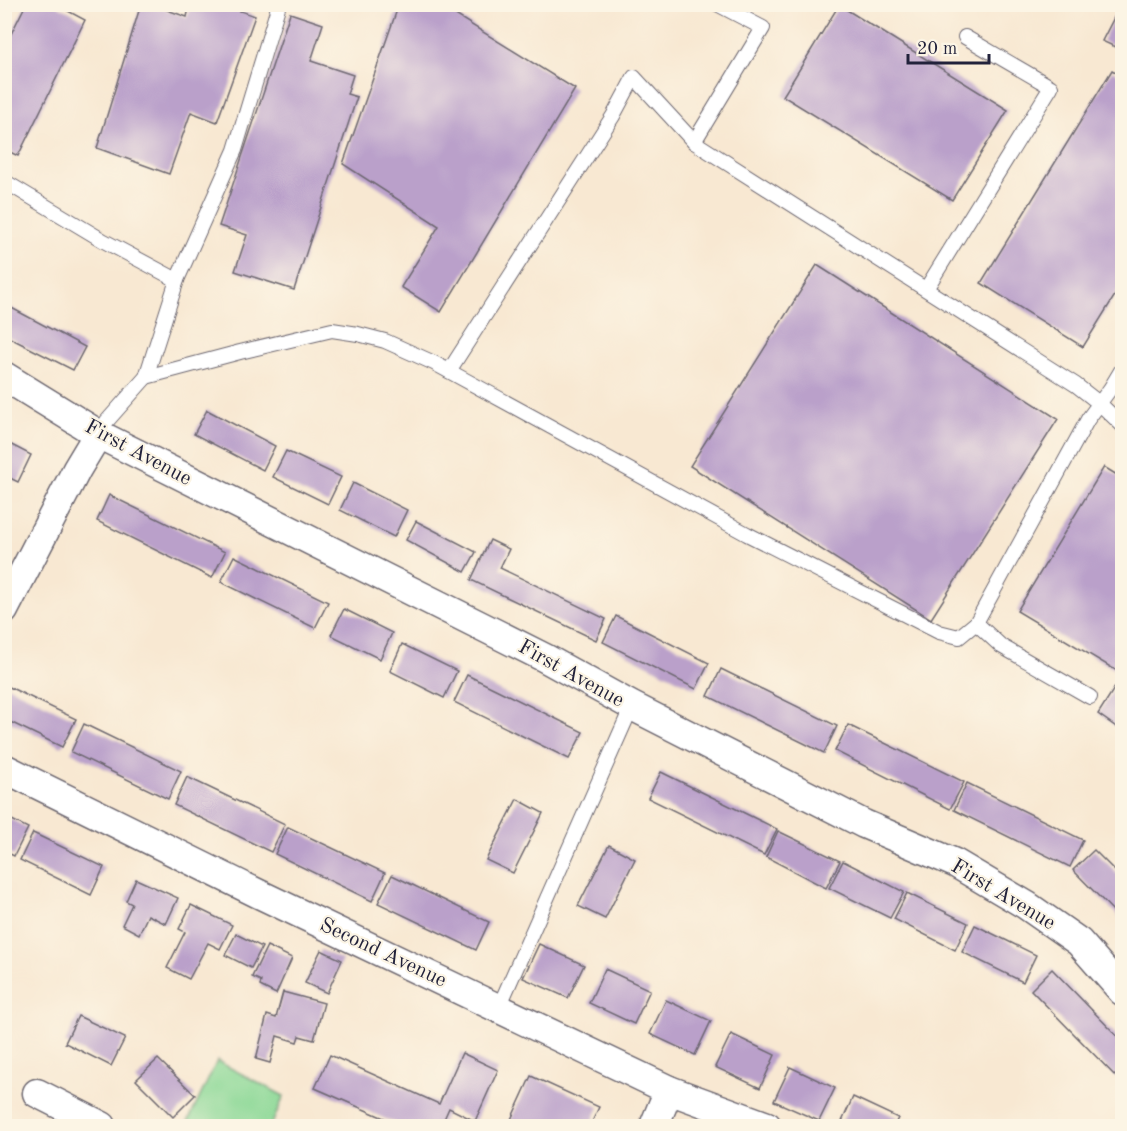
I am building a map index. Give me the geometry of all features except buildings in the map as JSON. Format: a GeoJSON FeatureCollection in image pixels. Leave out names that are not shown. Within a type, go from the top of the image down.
{"type":"FeatureCollection","features":[{"type":"Feature","properties":{"kind":"street","name":"First Avenue"},"geometry":{"type":"LineString","coordinates":[[4,376],[98,435],[545,658],[632,706],[864,824],[955,863],[1026,905],[1078,942],[1122,991]]}},
{"type":"Feature","properties":{"kind":"street"},"geometry":{"type":"LineString","coordinates":[[4,610],[77,469],[98,435]]}},
{"type":"Feature","properties":{"kind":"street","name":"Second Avenue"},"geometry":{"type":"LineString","coordinates":[[4,768],[257,893],[669,1090],[767,1126]]}},
{"type":"Feature","properties":{"kind":"street"},"geometry":{"type":"LineString","coordinates":[[654,1126],[669,1090]]}},
{"type":"Feature","properties":{"kind":"street"},"geometry":{"type":"LineString","coordinates":[[37,1093],[102,1126]]}},
{"type":"Feature","properties":{"kind":"lane"},"geometry":{"type":"LineString","coordinates":[[98,435],[107,421],[146,378],[177,280],[235,150],[279,4]]}},
{"type":"Feature","properties":{"kind":"lane"},"geometry":{"type":"LineString","coordinates":[[694,142],[763,28],[717,4]]}},
{"type":"Feature","properties":{"kind":"lane"},"geometry":{"type":"LineString","coordinates":[[926,289],[1051,87],[965,37]]}},
{"type":"Feature","properties":{"kind":"lane"},"geometry":{"type":"LineString","coordinates":[[449,371],[613,116],[634,78],[694,142],[1076,385],[1122,425]]}},
{"type":"Feature","properties":{"kind":"lane"},"geometry":{"type":"LineString","coordinates":[[4,181],[104,241],[177,280]]}},
{"type":"Feature","properties":{"kind":"lane"},"geometry":{"type":"LineString","coordinates":[[146,378],[332,330],[385,341],[449,371],[747,534],[939,632],[959,637],[976,623],[1088,419],[1122,369]]}},
{"type":"Feature","properties":{"kind":"lane"},"geometry":{"type":"LineString","coordinates":[[976,623],[1001,646],[1090,697]]}},
{"type":"Feature","properties":{"kind":"lane"},"geometry":{"type":"LineString","coordinates":[[499,1007],[632,706]]}},
{"type":"Feature","properties":{"kind":"green space"},"geometry":{"type":"Polygon","coordinates":[[[217,1061],[284,1096],[272,1124],[275,1126],[186,1126],[217,1061]]]}}]}
